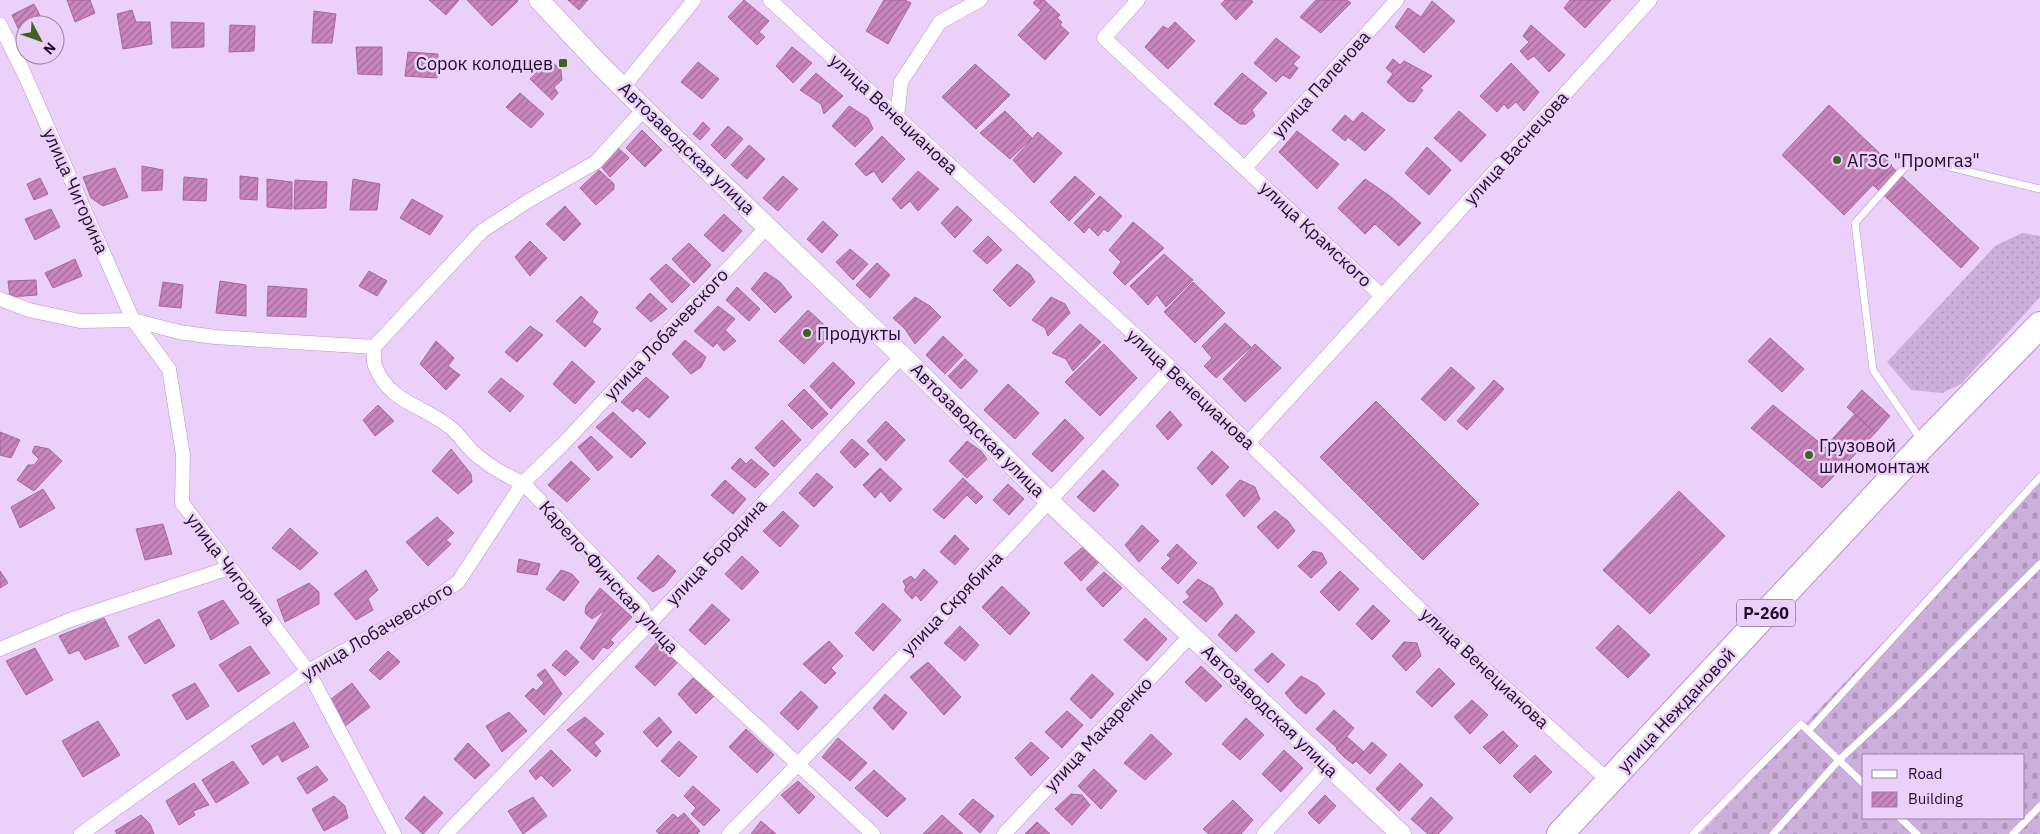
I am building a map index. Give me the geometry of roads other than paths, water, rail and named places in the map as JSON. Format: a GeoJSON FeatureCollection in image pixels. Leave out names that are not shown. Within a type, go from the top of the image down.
{"type":"FeatureCollection","features":[{"type":"Feature","properties":{"kind":"highway","name":"улица Неждановой"},"geometry":{"type":"LineString","coordinates":[[1560,834],[1924,444],[2040,325]]}},
{"type":"Feature","properties":{"kind":"street","name":"Автозаводская улица"},"geometry":{"type":"LineString","coordinates":[[540,0],[644,108],[902,356],[1050,502],[1400,834]]}},
{"type":"Feature","properties":{"kind":"street"},"geometry":{"type":"LineString","coordinates":[[623,87],[694,0]]}},
{"type":"Feature","properties":{"kind":"street","name":"улица Венецианова"},"geometry":{"type":"LineString","coordinates":[[770,0],[1171,368],[1449,637],[1609,782]]}},
{"type":"Feature","properties":{"kind":"street"},"geometry":{"type":"LineString","coordinates":[[896,117],[901,82],[940,22],[980,0]]}},
{"type":"Feature","properties":{"kind":"street","name":"улица Крамского"},"geometry":{"type":"LineString","coordinates":[[1138,0],[1104,38],[1382,296],[1248,443]]}},
{"type":"Feature","properties":{"kind":"street","name":"улица Паленова"},"geometry":{"type":"LineString","coordinates":[[1245,168],[1397,0]]}},
{"type":"Feature","properties":{"kind":"street","name":"улица Васнецова"},"geometry":{"type":"LineString","coordinates":[[1382,296],[1650,0]]}},
{"type":"Feature","properties":{"kind":"street","name":"улица Чигорина"},"geometry":{"type":"LineString","coordinates":[[0,25],[23,70],[133,320],[169,369],[183,456],[182,503],[308,672],[394,834]]}},
{"type":"Feature","properties":{"kind":"street"},"geometry":{"type":"LineString","coordinates":[[0,300],[29,310],[80,321],[133,320],[179,332],[215,337],[374,346],[482,231],[528,201],[596,162],[644,108]]}},
{"type":"Feature","properties":{"kind":"street","name":"улица Лобачевского"},"geometry":{"type":"LineString","coordinates":[[82,834],[308,672],[421,608],[458,582],[523,484],[768,226]]}},
{"type":"Feature","properties":{"kind":"street","name":"Карело-Финская улица"},"geometry":{"type":"LineString","coordinates":[[374,346],[375,365],[387,385],[403,401],[433,416],[451,428],[474,453],[506,476],[523,484],[642,607],[648,625],[872,834]]}},
{"type":"Feature","properties":{"kind":"street","name":"улица Бородина"},"geometry":{"type":"LineString","coordinates":[[446,834],[648,625],[902,356]]}},
{"type":"Feature","properties":{"kind":"street","name":"улица Скрябина"},"geometry":{"type":"LineString","coordinates":[[729,834],[798,765],[1050,502],[1171,368]]}},
{"type":"Feature","properties":{"kind":"street"},"geometry":{"type":"LineString","coordinates":[[0,650],[70,620],[229,568]]}},
{"type":"Feature","properties":{"kind":"street","name":"улица Макаренко"},"geometry":{"type":"LineString","coordinates":[[1004,834],[1191,635]]}},
{"type":"Feature","properties":{"kind":"street"},"geometry":{"type":"LineString","coordinates":[[1264,834],[1327,765]]}},
{"type":"Feature","properties":{"kind":"lane"},"geometry":{"type":"LineString","coordinates":[[1924,444],[1873,370],[1854,223],[1913,158],[2040,189]]}},
{"type":"Feature","properties":{"kind":"lane"},"geometry":{"type":"LineString","coordinates":[[1808,731],[2040,477]]}},
{"type":"Feature","properties":{"kind":"lane"},"geometry":{"type":"LineString","coordinates":[[1773,834],[1839,760],[1896,707],[2040,564]]}},
{"type":"Feature","properties":{"kind":"lane"},"geometry":{"type":"LineString","coordinates":[[1693,834],[1801,724],[1862,782]]}},
{"type":"Feature","properties":{"kind":"lane"},"geometry":{"type":"LineString","coordinates":[[2013,834],[2040,806]]}},
{"type":"Feature","properties":{"kind":"lane"},"geometry":{"type":"LineString","coordinates":[[1901,819],[1917,834]]}},
{"type":"Feature","properties":{"kind":"place","name":"Сорок колодцев"},"geometry":{"type":"Point","coordinates":[563,63]}},
{"type":"Feature","properties":{"kind":"place","name":"АГЗС \"Промгаз\""},"geometry":{"type":"Point","coordinates":[1837,160]}},
{"type":"Feature","properties":{"kind":"place","name":"Продукты"},"geometry":{"type":"Point","coordinates":[807,333]}},
{"type":"Feature","properties":{"kind":"place","name":"Грузовой шиномонтаж"},"geometry":{"type":"Point","coordinates":[1809,455]}}]}
